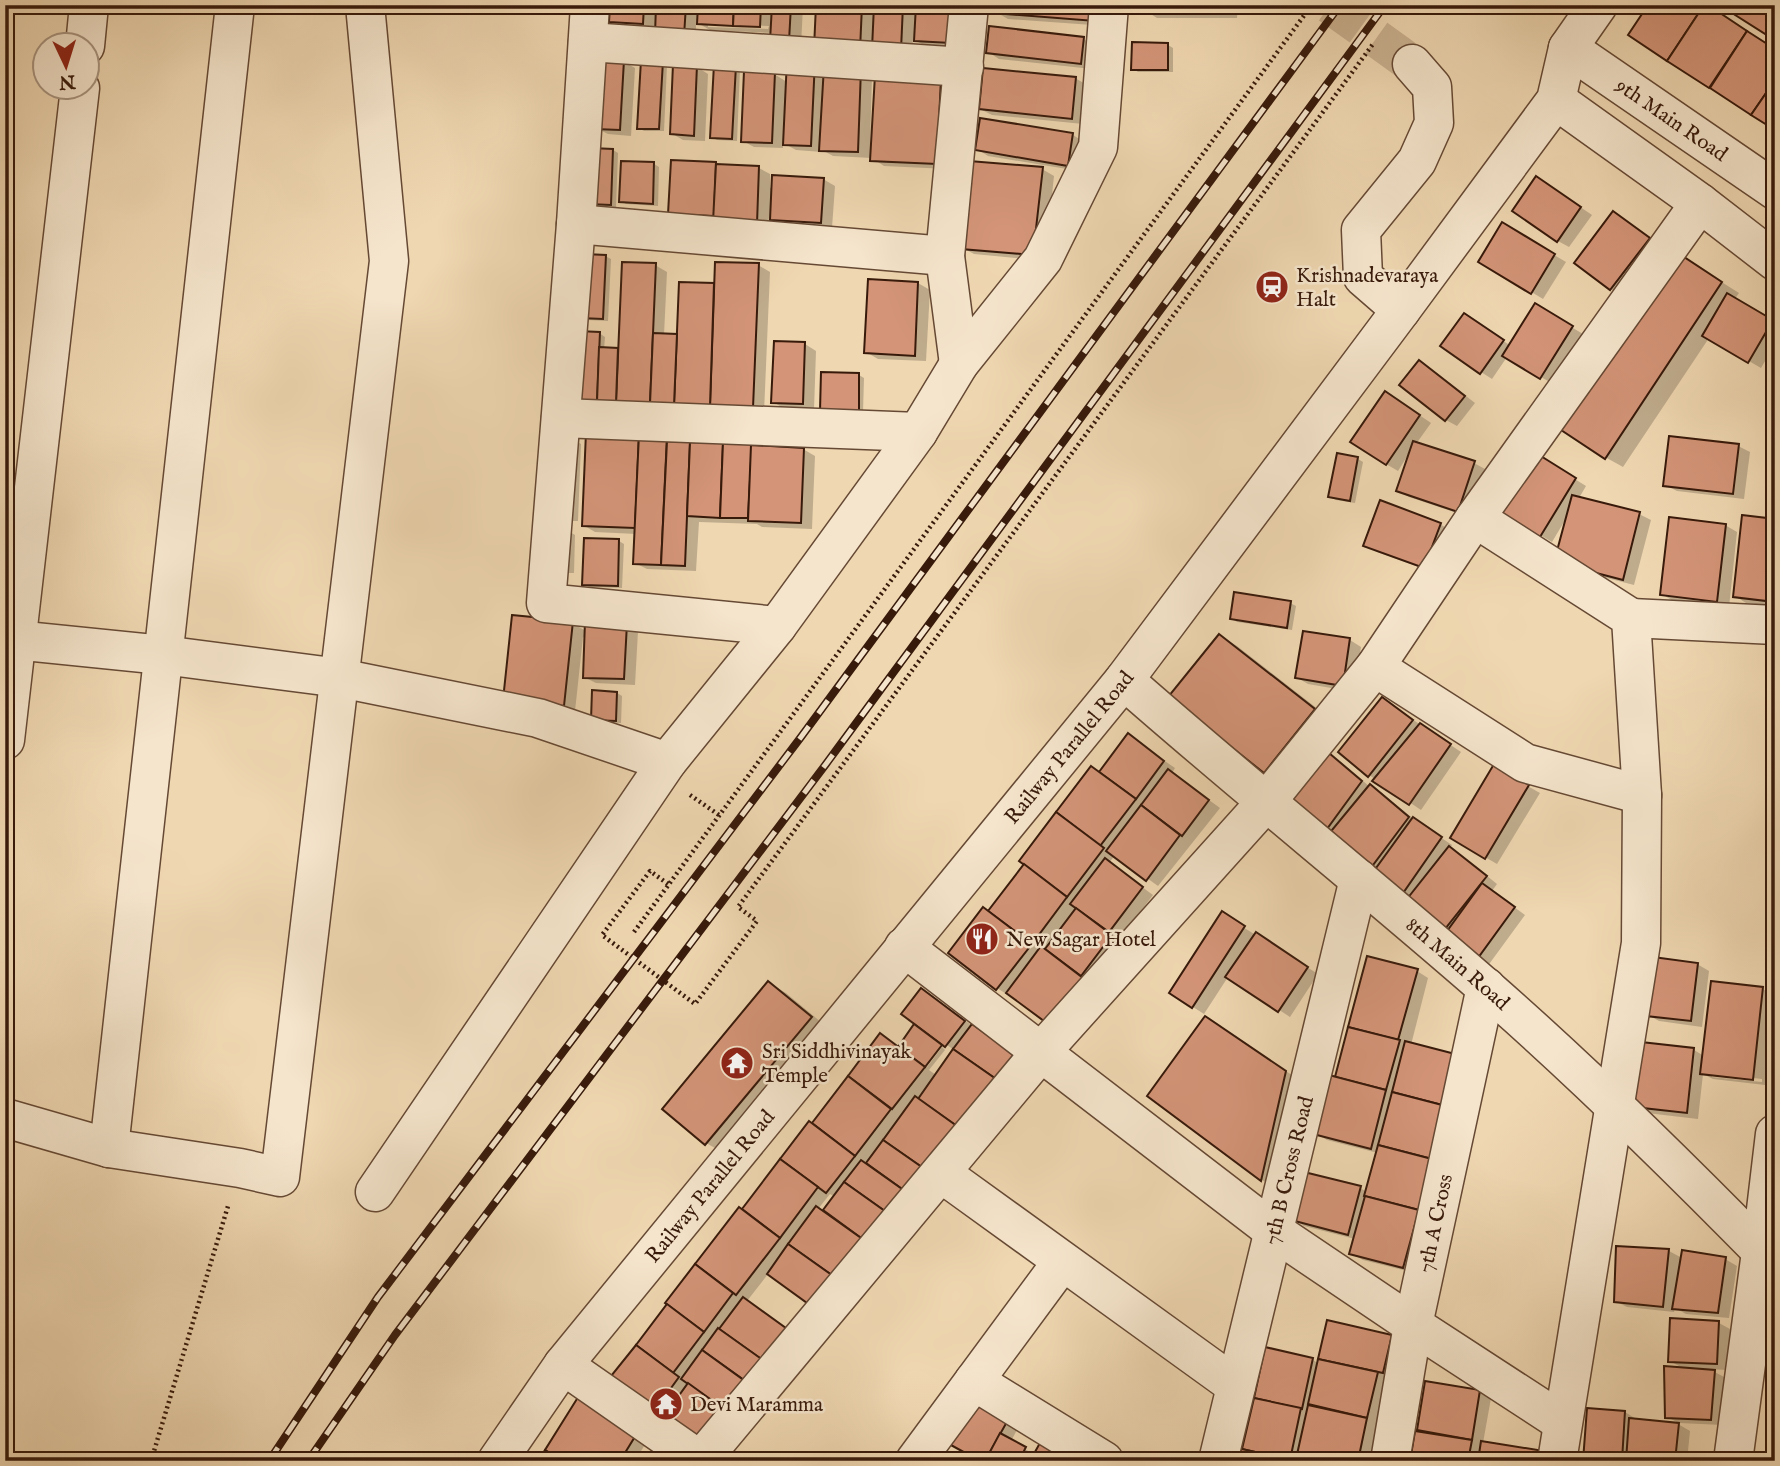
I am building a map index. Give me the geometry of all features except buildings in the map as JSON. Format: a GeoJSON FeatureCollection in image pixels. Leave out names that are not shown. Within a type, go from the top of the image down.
{"type":"FeatureCollection","features":[{"type":"Feature","properties":{"kind":"street"},"geometry":{"type":"LineString","coordinates":[[86,32],[89,5]]}},
{"type":"Feature","properties":{"kind":"street"},"geometry":{"type":"LineString","coordinates":[[109,1148],[235,5]]}},
{"type":"Feature","properties":{"kind":"street"},"geometry":{"type":"LineString","coordinates":[[5,1118],[109,1148],[240,1168],[280,1177],[389,261],[365,5]]}},
{"type":"Feature","properties":{"kind":"street"},"geometry":{"type":"LineString","coordinates":[[959,364],[945,256],[969,5]]}},
{"type":"Feature","properties":{"kind":"street"},"geometry":{"type":"LineString","coordinates":[[375,1192],[667,762],[777,626],[918,432],[959,364],[1043,259],[1098,147],[1108,5]]}},
{"type":"Feature","properties":{"kind":"street","name":"Railway Parallel Road"},"geometry":{"type":"LineString","coordinates":[[497,1461],[563,1365],[1124,680],[1556,100],[1567,48],[1598,5]]}},
{"type":"Feature","properties":{"kind":"street"},"geometry":{"type":"LineString","coordinates":[[777,626],[546,603],[589,24],[964,67]]}},
{"type":"Feature","properties":{"kind":"street","name":"9th Main Road"},"geometry":{"type":"LineString","coordinates":[[1567,48],[1775,190]]}},
{"type":"Feature","properties":{"kind":"street"},"geometry":{"type":"LineString","coordinates":[[1401,310],[1363,277],[1361,230],[1417,161],[1434,123],[1432,87],[1412,64]]}},
{"type":"Feature","properties":{"kind":"street"},"geometry":{"type":"LineString","coordinates":[[1556,100],[1700,203],[1775,261]]}},
{"type":"Feature","properties":{"kind":"street"},"geometry":{"type":"LineString","coordinates":[[5,740],[11,640],[78,102]]}},
{"type":"Feature","properties":{"kind":"street"},"geometry":{"type":"LineString","coordinates":[[563,1365],[701,1461],[1041,1052],[1266,802],[1375,667],[1475,518],[1700,203]]}},
{"type":"Feature","properties":{"kind":"street"},"geometry":{"type":"LineString","coordinates":[[576,223],[945,256]]}},
{"type":"Feature","properties":{"kind":"street"},"geometry":{"type":"LineString","coordinates":[[561,418],[918,432]]}},
{"type":"Feature","properties":{"kind":"street"},"geometry":{"type":"LineString","coordinates":[[1475,518],[1631,618],[1775,625]]}},
{"type":"Feature","properties":{"kind":"street"},"geometry":{"type":"LineString","coordinates":[[1557,1461],[1641,943],[1642,796],[1631,618]]}},
{"type":"Feature","properties":{"kind":"street"},"geometry":{"type":"LineString","coordinates":[[11,640],[163,655],[340,678],[537,718],[667,762]]}},
{"type":"Feature","properties":{"kind":"street"},"geometry":{"type":"LineString","coordinates":[[1375,667],[1525,763],[1642,796]]}},
{"type":"Feature","properties":{"kind":"street","name":"8th Main Road"},"geometry":{"type":"LineString","coordinates":[[1124,680],[1486,987],[1615,1106],[1768,1258]]}},
{"type":"Feature","properties":{"kind":"street","name":"7th B Cross Road"},"geometry":{"type":"LineString","coordinates":[[1218,1461],[1359,879]]}},
{"type":"Feature","properties":{"kind":"street"},"geometry":{"type":"LineString","coordinates":[[904,947],[1275,1232],[1562,1422]]}},
{"type":"Feature","properties":{"kind":"street","name":"7th A Cross"},"geometry":{"type":"LineString","coordinates":[[1390,1461],[1413,1325],[1486,987]]}},
{"type":"Feature","properties":{"kind":"street"},"geometry":{"type":"LineString","coordinates":[[1733,1461],[1768,1258],[1775,1134]]}},
{"type":"Feature","properties":{"kind":"street"},"geometry":{"type":"LineString","coordinates":[[941,1173],[1236,1386]]}},
{"type":"Feature","properties":{"kind":"street"},"geometry":{"type":"LineString","coordinates":[[915,1461],[1062,1262]]}},
{"type":"Feature","properties":{"kind":"street"},"geometry":{"type":"LineString","coordinates":[[974,1381],[1104,1461]]}},
{"type":"Feature","properties":{"kind":"path"},"geometry":{"type":"LineString","coordinates":[[634,932],[1311,6]]}},
{"type":"Feature","properties":{"kind":"path"},"geometry":{"type":"LineString","coordinates":[[668,884],[650,871],[602,935],[695,1004],[757,921],[738,907],[1373,44]]}},
{"type":"Feature","properties":{"kind":"path"},"geometry":{"type":"LineString","coordinates":[[151,1461],[240,1168]]}},
{"type":"Feature","properties":{"kind":"tunnel"},"geometry":{"type":"LineString","coordinates":[[1330,5],[1412,64]]}},
{"type":"Feature","properties":{"kind":"railway"},"geometry":{"type":"LineString","coordinates":[[269,1461],[378,1297],[801,737],[1340,5]]}},
{"type":"Feature","properties":{"kind":"railway"},"geometry":{"type":"LineString","coordinates":[[308,1461],[395,1335],[826,764],[1385,5]]}},
{"type":"Feature","properties":{"kind":"place","name":"Krishnadevaraya Halt"},"geometry":{"type":"Point","coordinates":[1272,287]}},
{"type":"Feature","properties":{"kind":"place","name":"New Sagar Hotel"},"geometry":{"type":"Point","coordinates":[982,939]}},
{"type":"Feature","properties":{"kind":"place","name":"Sri Siddhivinayak Temple"},"geometry":{"type":"Point","coordinates":[737,1063]}},
{"type":"Feature","properties":{"kind":"place","name":"Devi Maramma"},"geometry":{"type":"Point","coordinates":[666,1404]}}]}
